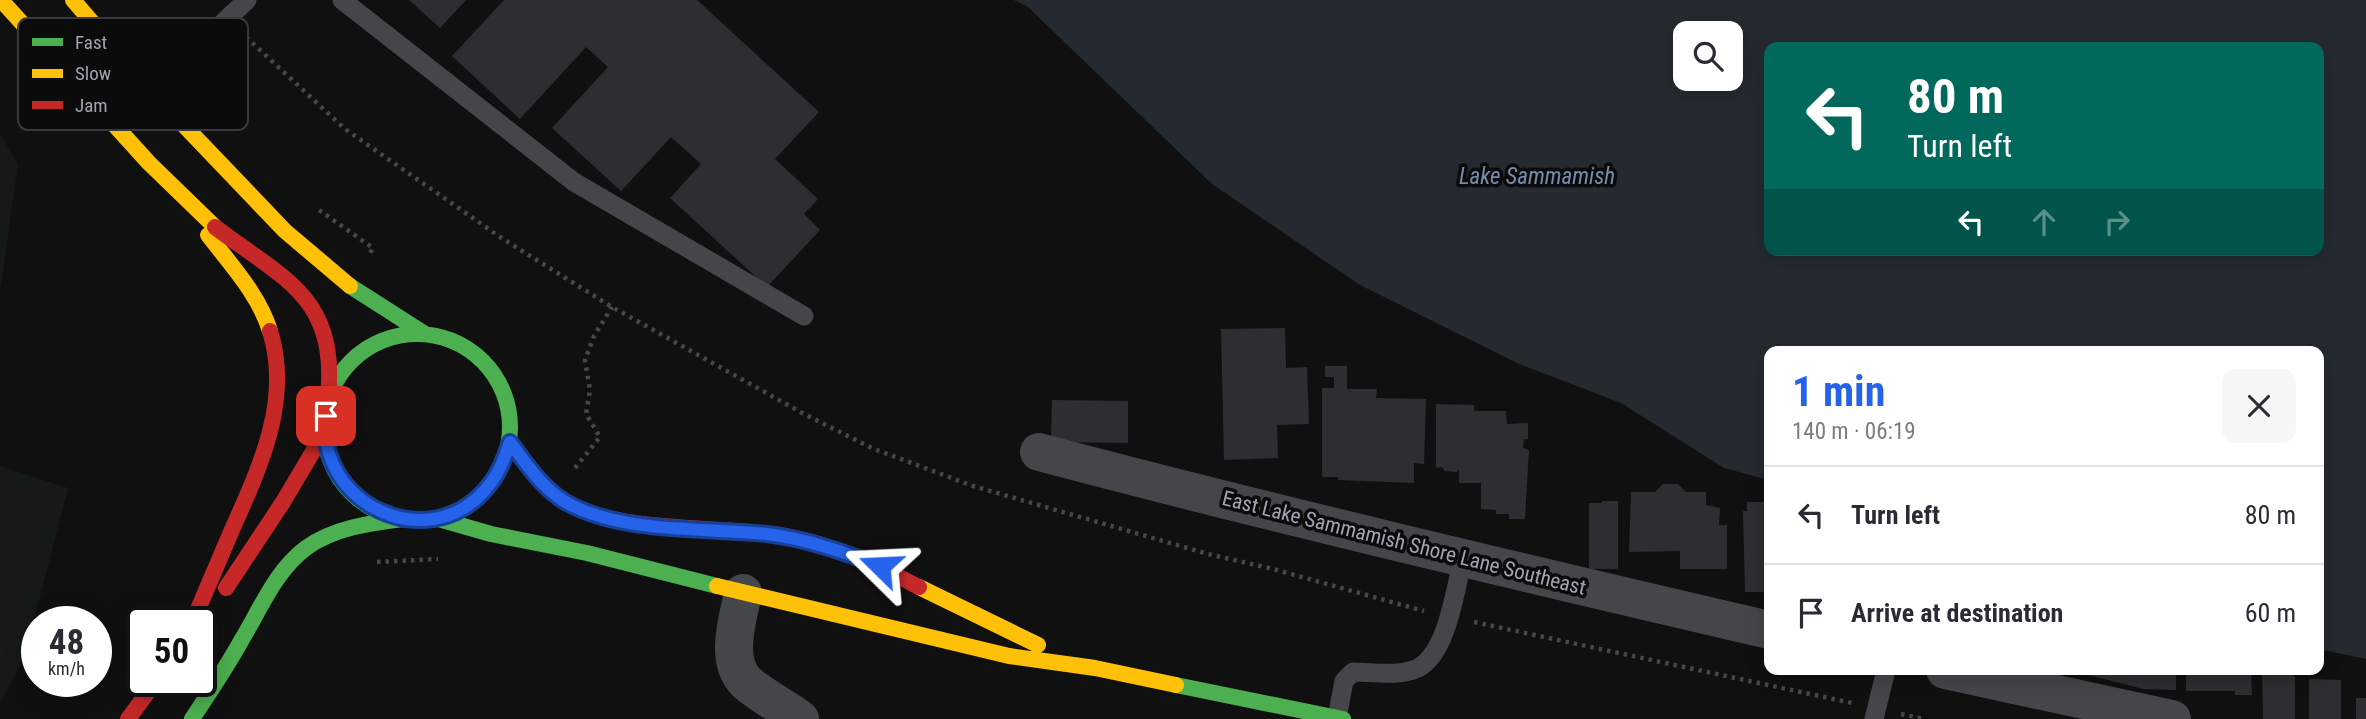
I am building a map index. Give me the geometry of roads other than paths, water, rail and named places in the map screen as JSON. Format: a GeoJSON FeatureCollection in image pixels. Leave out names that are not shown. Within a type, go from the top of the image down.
{"type":"FeatureCollection","features":[{"type":"Feature","properties":{"kind":"main road"},"geometry":{"type":"LineString","coordinates":[[1,0],[18,19]]}},
{"type":"Feature","properties":{"kind":"main road"},"geometry":{"type":"LineString","coordinates":[[73,0],[88,18]]}},
{"type":"Feature","properties":{"kind":"main road"},"geometry":{"type":"LineString","coordinates":[[119,130],[176,192],[216,229],[284,276],[301,292],[318,318],[327,341],[331,374],[324,433],[329,457],[340,480],[357,498],[379,512],[403,519]]}},
{"type":"Feature","properties":{"kind":"main road"},"geometry":{"type":"LineString","coordinates":[[188,130],[285,231],[318,261],[374,303],[425,334],[455,342],[481,358],[500,382],[509,411],[510,442],[501,469],[484,492],[462,509],[435,518],[403,519],[351,527],[318,540],[302,551],[278,578],[192,719]]}},
{"type":"Feature","properties":{"kind":"main road"},"geometry":{"type":"LineString","coordinates":[[176,192],[250,293],[269,325],[276,353],[278,384],[274,423],[265,456],[200,606]]}},
{"type":"Feature","properties":{"kind":"main road"},"geometry":{"type":"LineString","coordinates":[[328,400],[338,377],[354,357],[376,343],[400,335],[425,334]]}},
{"type":"Feature","properties":{"kind":"main road"},"geometry":{"type":"LineString","coordinates":[[212,606],[283,502],[324,433]]}},
{"type":"Feature","properties":{"kind":"main road"},"geometry":{"type":"LineString","coordinates":[[510,442],[555,496],[572,506],[602,517],[670,527],[766,534],[824,545],[880,566],[1000,629],[1095,668]]}},
{"type":"Feature","properties":{"kind":"main road"},"geometry":{"type":"LineString","coordinates":[[435,518],[491,534],[598,555],[743,593],[1009,656],[1095,668],[1340,718]]}},
{"type":"Feature","properties":{"kind":"main road"},"geometry":{"type":"LineString","coordinates":[[128,719],[144,697]]}},
{"type":"Feature","properties":{"kind":"street","name":"East Lake Sammamish Shore Lane Southeast"},"geometry":{"type":"LineString","coordinates":[[1039,452],[1463,559],[1764,629]]}},
{"type":"Feature","properties":{"kind":"street"},"geometry":{"type":"LineString","coordinates":[[743,593],[734,638],[739,672],[747,682],[800,719]]}},
{"type":"Feature","properties":{"kind":"street"},"geometry":{"type":"LineString","coordinates":[[1968,675],[2172,719]]}},
{"type":"Feature","properties":{"kind":"lane"},"geometry":{"type":"LineString","coordinates":[[228,18],[247,0]]}},
{"type":"Feature","properties":{"kind":"lane"},"geometry":{"type":"LineString","coordinates":[[342,0],[574,182],[804,316]]}},
{"type":"Feature","properties":{"kind":"lane"},"geometry":{"type":"LineString","coordinates":[[1340,718],[1344,681],[1353,672],[1402,672],[1419,668],[1432,655],[1442,640],[1463,559]]}},
{"type":"Feature","properties":{"kind":"lane"},"geometry":{"type":"LineString","coordinates":[[1875,714],[1885,675]]}},
{"type":"Feature","properties":{"kind":"water","name":"Lake Sammamish"},"geometry":{"type":"Polygon","coordinates":[[[1014,0],[2366,0],[2366,659],[2324,650],[2324,346],[1764,346],[1764,479],[1724,468],[1621,403],[1517,363],[1360,285],[1212,184],[1028,7],[1014,0]]]}}]}
